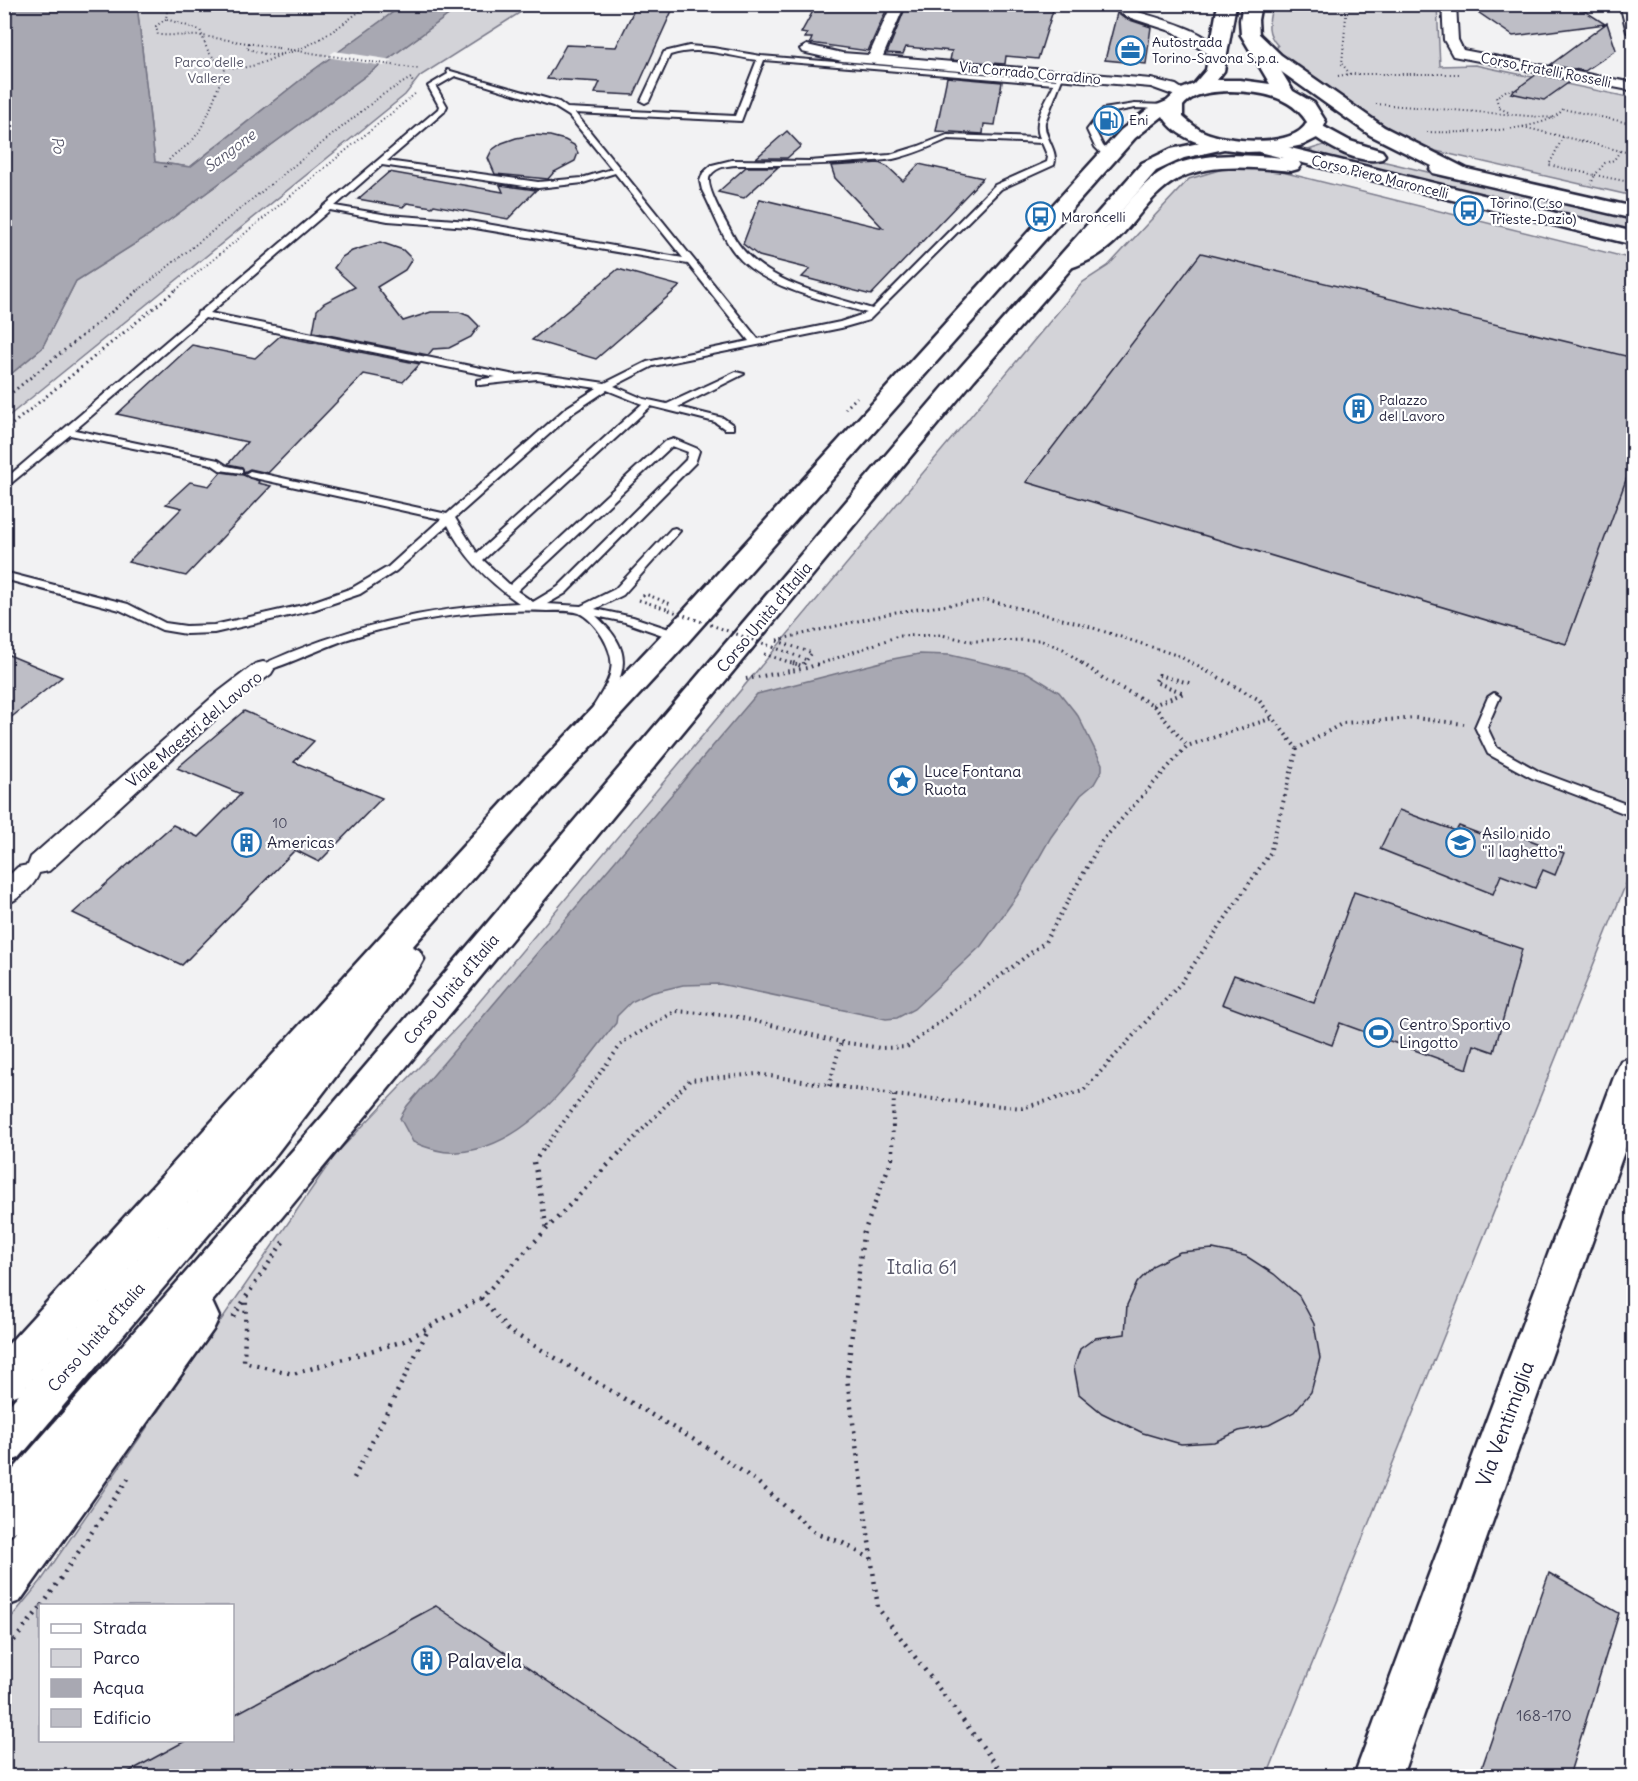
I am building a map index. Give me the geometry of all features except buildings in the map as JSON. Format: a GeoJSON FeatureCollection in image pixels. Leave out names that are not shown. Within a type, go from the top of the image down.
{"type":"FeatureCollection","features":[{"type":"Feature","properties":{"kind":"main road"},"geometry":{"type":"LineString","coordinates":[[1181,99],[1244,86],[1286,95],[1312,111],[1316,119],[1315,128],[1305,138],[1289,144],[1266,148],[1220,144],[1203,139],[1182,128],[1172,114],[1181,99],[1215,71],[1227,4]]}},
{"type":"Feature","properties":{"kind":"main road"},"geometry":{"type":"LineString","coordinates":[[1252,4],[1249,20],[1250,35],[1286,95]]}},
{"type":"Feature","properties":{"kind":"main road"},"geometry":{"type":"LineString","coordinates":[[1250,35],[1275,59],[1377,131],[1460,173]]}},
{"type":"Feature","properties":{"kind":"main road","name":"Corso Unità d'Italia"},"geometry":{"type":"LineString","coordinates":[[4,1380],[589,729],[673,623],[1128,134],[1181,99]]}},
{"type":"Feature","properties":{"kind":"main road","name":"Corso Piero Maroncelli"},"geometry":{"type":"LineString","coordinates":[[1315,128],[1328,139],[1347,148],[1634,213]]}},
{"type":"Feature","properties":{"kind":"main road","name":"Corso Unità d'Italia"},"geometry":{"type":"LineString","coordinates":[[4,1514],[335,1128],[966,375],[1149,167],[1178,153],[1220,144]]}},
{"type":"Feature","properties":{"kind":"main road","name":"Corso Piero Maroncelli"},"geometry":{"type":"LineString","coordinates":[[1266,148],[1634,239]]}},
{"type":"Feature","properties":{"kind":"main road"},"geometry":{"type":"LineString","coordinates":[[1065,263],[1097,248],[1159,182],[1183,171],[1233,162],[1322,168],[1382,178]]}},
{"type":"Feature","properties":{"kind":"main road","name":"Corso Unità d'Italia"},"geometry":{"type":"LineString","coordinates":[[4,1443],[258,1150],[401,968],[519,805]]}},
{"type":"Feature","properties":{"kind":"main road","name":"Via Ventimiglia"},"geometry":{"type":"LineString","coordinates":[[1378,1776],[1634,1072]]}},
{"type":"Feature","properties":{"kind":"main road","name":"Corso Unità d'Italia"},"geometry":{"type":"LineString","coordinates":[[4,1585],[335,1128]]}},
{"type":"Feature","properties":{"kind":"street"},"geometry":{"type":"LineString","coordinates":[[874,60],[899,4]]}},
{"type":"Feature","properties":{"kind":"street"},"geometry":{"type":"LineString","coordinates":[[1115,4],[1124,11],[1170,25],[1218,54]]}},
{"type":"Feature","properties":{"kind":"street","name":"Corso Fratelli Rosselli"},"geometry":{"type":"LineString","coordinates":[[1449,4],[1451,40],[1458,52],[1634,87]]}},
{"type":"Feature","properties":{"kind":"street"},"geometry":{"type":"LineString","coordinates":[[1627,4],[1634,32]]}},
{"type":"Feature","properties":{"kind":"street","name":"Via Corrado Corradino"},"geometry":{"type":"LineString","coordinates":[[807,49],[842,57],[1060,79],[1151,83],[1170,88],[1181,99]]}},
{"type":"Feature","properties":{"kind":"street","name":"Viale Maestri del Lavoro"},"geometry":{"type":"LineString","coordinates":[[4,895],[225,698],[263,669]]}},
{"type":"Feature","properties":{"kind":"lane"},"geometry":{"type":"LineString","coordinates":[[4,575],[124,607],[162,626],[186,630],[214,629],[306,608],[356,591],[392,569],[570,410],[606,386],[650,364],[866,318],[998,187],[1051,163],[1052,157],[1040,130],[1041,122],[1060,79],[761,58],[700,49],[674,50],[667,54],[645,101]]}},
{"type":"Feature","properties":{"kind":"lane"},"geometry":{"type":"LineString","coordinates":[[565,110],[738,119],[761,58]]}},
{"type":"Feature","properties":{"kind":"lane"},"geometry":{"type":"LineString","coordinates":[[4,486],[201,314],[441,110],[443,106],[432,86],[451,73],[556,104],[572,114],[754,341]]}},
{"type":"Feature","properties":{"kind":"lane"},"geometry":{"type":"LineString","coordinates":[[1109,156],[1099,147],[1091,130],[1106,111],[1181,99]]}},
{"type":"Feature","properties":{"kind":"lane"},"geometry":{"type":"LineString","coordinates":[[874,312],[783,282],[745,260],[737,251],[706,190],[704,181],[706,175],[715,167],[732,162],[809,163],[891,157],[922,148],[947,137],[1045,141]]}},
{"type":"Feature","properties":{"kind":"lane"},"geometry":{"type":"LineString","coordinates":[[380,162],[538,185],[582,180],[618,170]]}},
{"type":"Feature","properties":{"kind":"lane"},"geometry":{"type":"LineString","coordinates":[[327,207],[388,218],[469,224],[690,262]]}},
{"type":"Feature","properties":{"kind":"lane"},"geometry":{"type":"LineString","coordinates":[[201,314],[514,378]]}},
{"type":"Feature","properties":{"kind":"lane"},"geometry":{"type":"LineString","coordinates":[[670,407],[739,374]]}},
{"type":"Feature","properties":{"kind":"lane"},"geometry":{"type":"LineString","coordinates":[[480,382],[537,376],[606,386],[649,403],[719,420],[729,427]]}},
{"type":"Feature","properties":{"kind":"lane"},"geometry":{"type":"LineString","coordinates":[[476,560],[649,403]]}},
{"type":"Feature","properties":{"kind":"lane"},"geometry":{"type":"LineString","coordinates":[[66,431],[214,462],[224,468],[238,471]]}},
{"type":"Feature","properties":{"kind":"lane"},"geometry":{"type":"LineString","coordinates":[[250,474],[450,518],[476,560],[492,579],[509,592],[532,607],[562,590],[691,461],[694,451],[674,442],[668,444],[509,592]]}},
{"type":"Feature","properties":{"kind":"lane"},"geometry":{"type":"LineString","coordinates":[[589,729],[614,679],[618,658],[613,643],[604,630],[584,610],[619,592],[675,531]]}},
{"type":"Feature","properties":{"kind":"lane","name":"Viale Maestri del Lavoro"},"geometry":{"type":"LineString","coordinates":[[263,669],[304,649],[353,633],[463,612],[505,607],[584,610],[626,619],[673,623]]}},
{"type":"Feature","properties":{"kind":"lane"},"geometry":{"type":"LineString","coordinates":[[1494,697],[1481,727],[1492,751],[1536,775],[1634,812]]}},
{"type":"Feature","properties":{"kind":"path"},"geometry":{"type":"LineString","coordinates":[[168,4],[166,19],[156,26],[158,35],[203,36],[425,70]]}},
{"type":"Feature","properties":{"kind":"path"},"geometry":{"type":"LineString","coordinates":[[166,19],[195,27],[203,36],[203,43],[213,57],[226,67],[242,69],[320,38],[369,4]]}},
{"type":"Feature","properties":{"kind":"path"},"geometry":{"type":"LineString","coordinates":[[1347,4],[1342,64],[1350,74]]}},
{"type":"Feature","properties":{"kind":"path"},"geometry":{"type":"LineString","coordinates":[[1396,4],[1432,8]]}},
{"type":"Feature","properties":{"kind":"path"},"geometry":{"type":"LineString","coordinates":[[249,43],[246,48],[255,51],[273,55],[285,53]]}},
{"type":"Feature","properties":{"kind":"path"},"geometry":{"type":"LineString","coordinates":[[1442,64],[1442,74]]}},
{"type":"Feature","properties":{"kind":"path"},"geometry":{"type":"LineString","coordinates":[[165,167],[168,158],[193,141],[204,121],[226,67]]}},
{"type":"Feature","properties":{"kind":"path"},"geometry":{"type":"LineString","coordinates":[[1334,77],[1350,74],[1460,74]]}},
{"type":"Feature","properties":{"kind":"path"},"geometry":{"type":"LineString","coordinates":[[4,399],[82,333],[356,115],[382,95],[411,78]]}},
{"type":"Feature","properties":{"kind":"path"},"geometry":{"type":"LineString","coordinates":[[4,431],[423,88]]}},
{"type":"Feature","properties":{"kind":"path"},"geometry":{"type":"LineString","coordinates":[[1515,114],[1499,108],[1496,97],[1507,90],[1520,90]]}},
{"type":"Feature","properties":{"kind":"path"},"geometry":{"type":"LineString","coordinates":[[1368,103],[1557,118]]}},
{"type":"Feature","properties":{"kind":"path"},"geometry":{"type":"LineString","coordinates":[[1424,131],[1443,133],[1518,126],[1557,118],[1563,109],[1634,124]]}},
{"type":"Feature","properties":{"kind":"path"},"geometry":{"type":"LineString","coordinates":[[1518,126],[1634,154]]}},
{"type":"Feature","properties":{"kind":"path"},"geometry":{"type":"LineString","coordinates":[[1563,137],[1549,165],[1634,183]]}},
{"type":"Feature","properties":{"kind":"path"},"geometry":{"type":"LineString","coordinates":[[1601,186],[1590,184],[1605,163],[1614,160],[1620,151]]}},
{"type":"Feature","properties":{"kind":"path"},"geometry":{"type":"LineString","coordinates":[[645,594],[677,605]]}},
{"type":"Feature","properties":{"kind":"path"},"geometry":{"type":"LineString","coordinates":[[639,600],[673,623],[773,647],[807,660]]}},
{"type":"Feature","properties":{"kind":"path"},"geometry":{"type":"LineString","coordinates":[[776,640],[896,612],[987,600],[1078,623],[1179,656],[1258,699],[1297,749]]}},
{"type":"Feature","properties":{"kind":"path"},"geometry":{"type":"LineString","coordinates":[[757,663],[784,631]]}},
{"type":"Feature","properties":{"kind":"path"},"geometry":{"type":"LineString","coordinates":[[749,671],[741,680],[807,668],[898,636],[942,635],[969,641],[1040,640],[1063,649],[1104,679],[1154,705],[1187,746]]}},
{"type":"Feature","properties":{"kind":"path"},"geometry":{"type":"LineString","coordinates":[[764,654],[802,666],[812,653],[776,640]]}},
{"type":"Feature","properties":{"kind":"path"},"geometry":{"type":"LineString","coordinates":[[1154,705],[1184,693],[1155,682],[1159,675],[1193,684]]}},
{"type":"Feature","properties":{"kind":"path"},"geometry":{"type":"LineString","coordinates":[[548,1229],[534,1162],[623,1042],[676,1011],[734,1016],[841,1042],[880,1048],[907,1047],[1045,942],[1101,843],[1187,746],[1273,718]]}},
{"type":"Feature","properties":{"kind":"path"},"geometry":{"type":"LineString","coordinates":[[284,1240],[246,1297],[244,1362],[293,1374],[404,1341],[481,1298],[690,1080],[757,1074],[894,1095],[1022,1108],[1083,1091],[1181,983],[1269,853],[1297,749],[1343,723],[1414,718],[1481,727]]}},
{"type":"Feature","properties":{"kind":"path"},"geometry":{"type":"LineString","coordinates":[[829,1086],[841,1042]]}},
{"type":"Feature","properties":{"kind":"path"},"geometry":{"type":"LineString","coordinates":[[894,1095],[892,1158],[863,1235],[847,1378],[878,1608],[1005,1776]]}},
{"type":"Feature","properties":{"kind":"path"},"geometry":{"type":"LineString","coordinates":[[481,1298],[508,1330],[713,1451],[756,1481],[817,1534],[841,1542],[872,1559]]}},
{"type":"Feature","properties":{"kind":"path"},"geometry":{"type":"LineString","coordinates":[[354,1478],[430,1327]]}},
{"type":"Feature","properties":{"kind":"path"},"geometry":{"type":"LineString","coordinates":[[4,1653],[39,1609]]}},
{"type":"Feature","properties":{"kind":"green space","name":"Parco delle Vallere"},"geometry":{"type":"Polygon","coordinates":[[[137,5],[403,5],[308,74],[190,167],[155,162],[137,5]]]}},
{"type":"Feature","properties":{"kind":"green space"},"geometry":{"type":"Polygon","coordinates":[[[457,5],[532,5],[420,76],[405,95],[5,419],[5,379],[42,348],[76,281],[149,235],[455,10],[457,5]]]}},
{"type":"Feature","properties":{"kind":"green space"},"geometry":{"type":"Polygon","coordinates":[[[1276,5],[1437,5],[1440,66],[1475,65],[1633,98],[1633,196],[1436,151],[1395,132],[1273,52],[1278,46],[1271,37],[1269,23],[1272,7],[1276,5]]]}},
{"type":"Feature","properties":{"kind":"green space"},"geometry":{"type":"Polygon","coordinates":[[[1327,144],[1344,152],[1524,195],[1566,201],[1633,217],[1633,234],[1299,153],[1327,144]]]}},
{"type":"Feature","properties":{"kind":"green space","name":"Italia 61"},"geometry":{"type":"Polygon","coordinates":[[[1226,168],[1274,170],[1633,259],[1633,866],[1267,1776],[5,1776],[5,1625],[41,1581],[335,1155],[464,1020],[1083,282],[1108,266],[1189,179],[1226,168]]]}},
{"type":"Feature","properties":{"kind":"water"},"geometry":{"type":"Polygon","coordinates":[[[5,5],[137,5],[155,162],[190,167],[308,74],[403,5],[457,5],[455,10],[149,235],[76,281],[42,348],[5,379],[5,5]]]}},
{"type":"Feature","properties":{"kind":"water"},"geometry":{"type":"Polygon","coordinates":[[[919,654],[950,655],[1028,673],[1059,692],[1078,716],[1102,764],[1102,770],[1094,784],[1081,795],[1051,837],[1019,893],[981,946],[914,1009],[897,1018],[886,1019],[720,984],[683,985],[650,993],[631,1002],[617,1016],[616,1023],[549,1105],[507,1137],[484,1147],[458,1152],[435,1150],[413,1142],[400,1118],[407,1106],[757,694],[919,654]]]}},
{"type":"Feature","properties":{"kind":"pier"},"geometry":{"type":"Polygon","coordinates":[[[335,51],[393,60],[384,66],[326,57],[335,51]]]}},
{"type":"Feature","properties":{"kind":"place","name":"Autostrada Torino-Savona S.p.a."},"geometry":{"type":"Point","coordinates":[1131,50]}},
{"type":"Feature","properties":{"kind":"place","name":"Eni"},"geometry":{"type":"Point","coordinates":[1108,120]}},
{"type":"Feature","properties":{"kind":"place","name":"Torino (C.so Trieste-Dazio)"},"geometry":{"type":"Point","coordinates":[1469,211]}},
{"type":"Feature","properties":{"kind":"place","name":"Maroncelli"},"geometry":{"type":"Point","coordinates":[1040,217]}},
{"type":"Feature","properties":{"kind":"place","name":"Palazzo del Lavoro"},"geometry":{"type":"Point","coordinates":[1358,408]}},
{"type":"Feature","properties":{"kind":"place","name":"Luce Fontana Ruota"},"geometry":{"type":"Point","coordinates":[903,780]}},
{"type":"Feature","properties":{"kind":"place","name":"Americas"},"geometry":{"type":"Point","coordinates":[246,842]}},
{"type":"Feature","properties":{"kind":"place","name":"Asilo nido \"il laghetto\""},"geometry":{"type":"Point","coordinates":[1461,842]}},
{"type":"Feature","properties":{"kind":"place","name":"Centro Sportivo Lingotto"},"geometry":{"type":"Point","coordinates":[1378,1033]}},
{"type":"Feature","properties":{"kind":"place","name":"Palavela"},"geometry":{"type":"Point","coordinates":[426,1661]}},
{"type":"Feature","properties":{"kind":"water label","name":"Po"},"geometry":{"type":"Point","coordinates":[58,145]}},
{"type":"Feature","properties":{"kind":"water label","name":"Sangone"},"geometry":{"type":"Point","coordinates":[230,151]}}]}
